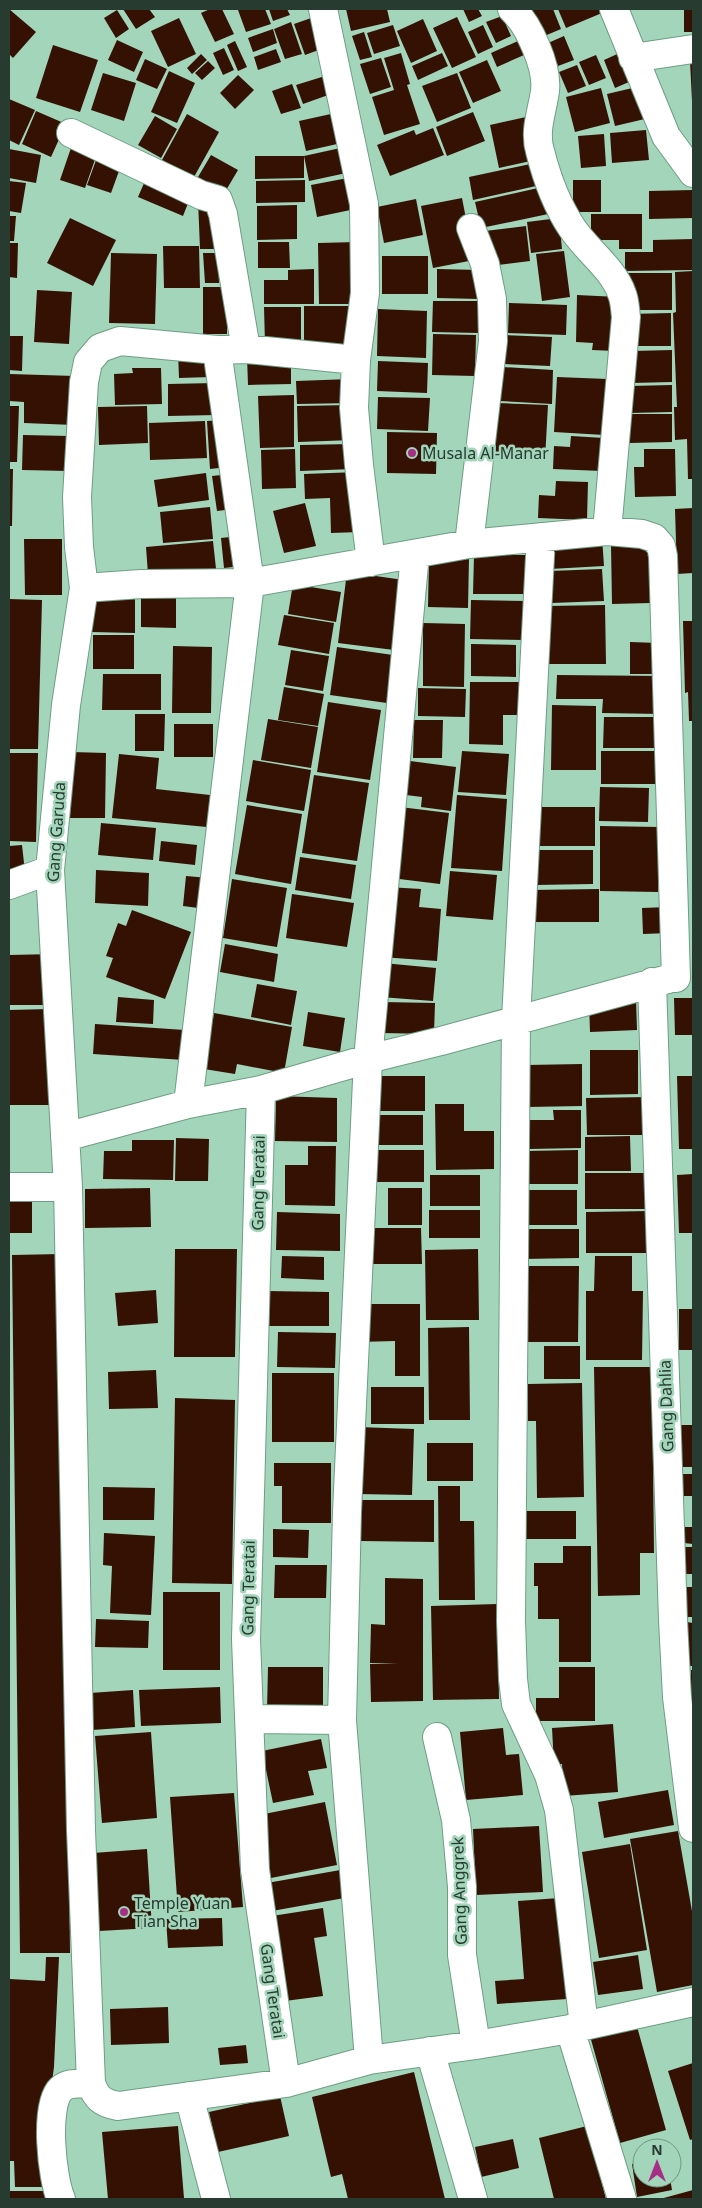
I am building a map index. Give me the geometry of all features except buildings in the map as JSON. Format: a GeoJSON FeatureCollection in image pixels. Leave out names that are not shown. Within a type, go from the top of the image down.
{"type":"FeatureCollection","features":[{"type":"Feature","properties":{"kind":"street"},"geometry":{"type":"LineString","coordinates":[[323,9],[364,204],[365,293],[356,360],[354,408],[371,562]]}},
{"type":"Feature","properties":{"kind":"street"},"geometry":{"type":"LineString","coordinates":[[84,588],[141,584],[250,583],[469,544],[607,531],[626,317],[623,296],[616,281],[573,230],[558,206],[539,148],[537,126],[545,89],[542,62],[523,23],[512,9]]}},
{"type":"Feature","properties":{"kind":"street"},"geometry":{"type":"LineString","coordinates":[[614,9],[666,136],[693,173]]}},
{"type":"Feature","properties":{"kind":"street"},"geometry":{"type":"LineString","coordinates":[[633,58],[693,49]]}},
{"type":"Feature","properties":{"kind":"street"},"geometry":{"type":"LineString","coordinates":[[71,132],[202,195],[218,200],[223,214],[246,349]]}},
{"type":"Feature","properties":{"kind":"street"},"geometry":{"type":"LineString","coordinates":[[469,544],[493,341],[492,299],[485,264],[471,228]]}},
{"type":"Feature","properties":{"kind":"street","name":"Gang Garuda"},"geometry":{"type":"LineString","coordinates":[[91,2083],[81,1830],[68,1187],[50,870],[66,705],[84,588],[79,547],[77,497],[84,382],[88,362],[100,348],[120,341],[217,350],[246,349],[356,360]]}},
{"type":"Feature","properties":{"kind":"street"},"geometry":{"type":"LineString","coordinates":[[188,1104],[250,583],[217,350]]}},
{"type":"Feature","properties":{"kind":"street","name":"Gang Dahlia"},"geometry":{"type":"LineString","coordinates":[[607,531],[642,534],[654,538],[661,546],[663,556],[674,978],[674,1649],[677,1697],[693,1828]]}},
{"type":"Feature","properties":{"kind":"street"},"geometry":{"type":"LineString","coordinates":[[541,537],[516,1020],[511,1611],[513,1680],[516,1704],[550,1775],[559,1810],[577,2027],[622,2199]]}},
{"type":"Feature","properties":{"kind":"street"},"geometry":{"type":"LineString","coordinates":[[369,2060],[342,1720],[347,1502],[368,1059],[415,554]]}},
{"type":"Feature","properties":{"kind":"street"},"geometry":{"type":"LineString","coordinates":[[9,885],[50,870]]}},
{"type":"Feature","properties":{"kind":"street"},"geometry":{"type":"LineString","coordinates":[[66,1137],[188,1104],[260,1090],[368,1059],[674,978]]}},
{"type":"Feature","properties":{"kind":"street","name":"Gang Teratai"},"geometry":{"type":"LineString","coordinates":[[260,1090],[246,1639],[255,1870],[286,2084]]}},
{"type":"Feature","properties":{"kind":"street"},"geometry":{"type":"LineString","coordinates":[[9,1187],[68,1187]]}},
{"type":"Feature","properties":{"kind":"street"},"geometry":{"type":"LineString","coordinates":[[249,1719],[342,1720]]}},
{"type":"Feature","properties":{"kind":"street","name":"Gang Anggrek"},"geometry":{"type":"LineString","coordinates":[[437,1737],[456,1820],[462,1887],[462,1955],[476,2046]]}},
{"type":"Feature","properties":{"kind":"street"},"geometry":{"type":"LineString","coordinates":[[62,2199],[56,2182],[51,2129],[55,2098],[61,2089],[68,2084],[91,2083],[96,2096],[105,2103],[118,2106],[286,2084],[369,2060],[476,2046],[693,2002]]}},
{"type":"Feature","properties":{"kind":"street"},"geometry":{"type":"LineString","coordinates":[[430,2051],[473,2199]]}},
{"type":"Feature","properties":{"kind":"street"},"geometry":{"type":"LineString","coordinates":[[189,2096],[216,2199]]}},
{"type":"Feature","properties":{"kind":"place","name":"Musala Al-Manar"},"geometry":{"type":"Point","coordinates":[412,453]}},
{"type":"Feature","properties":{"kind":"place","name":"Temple Yuan Tian Sha"},"geometry":{"type":"Point","coordinates":[124,1912]}}]}
